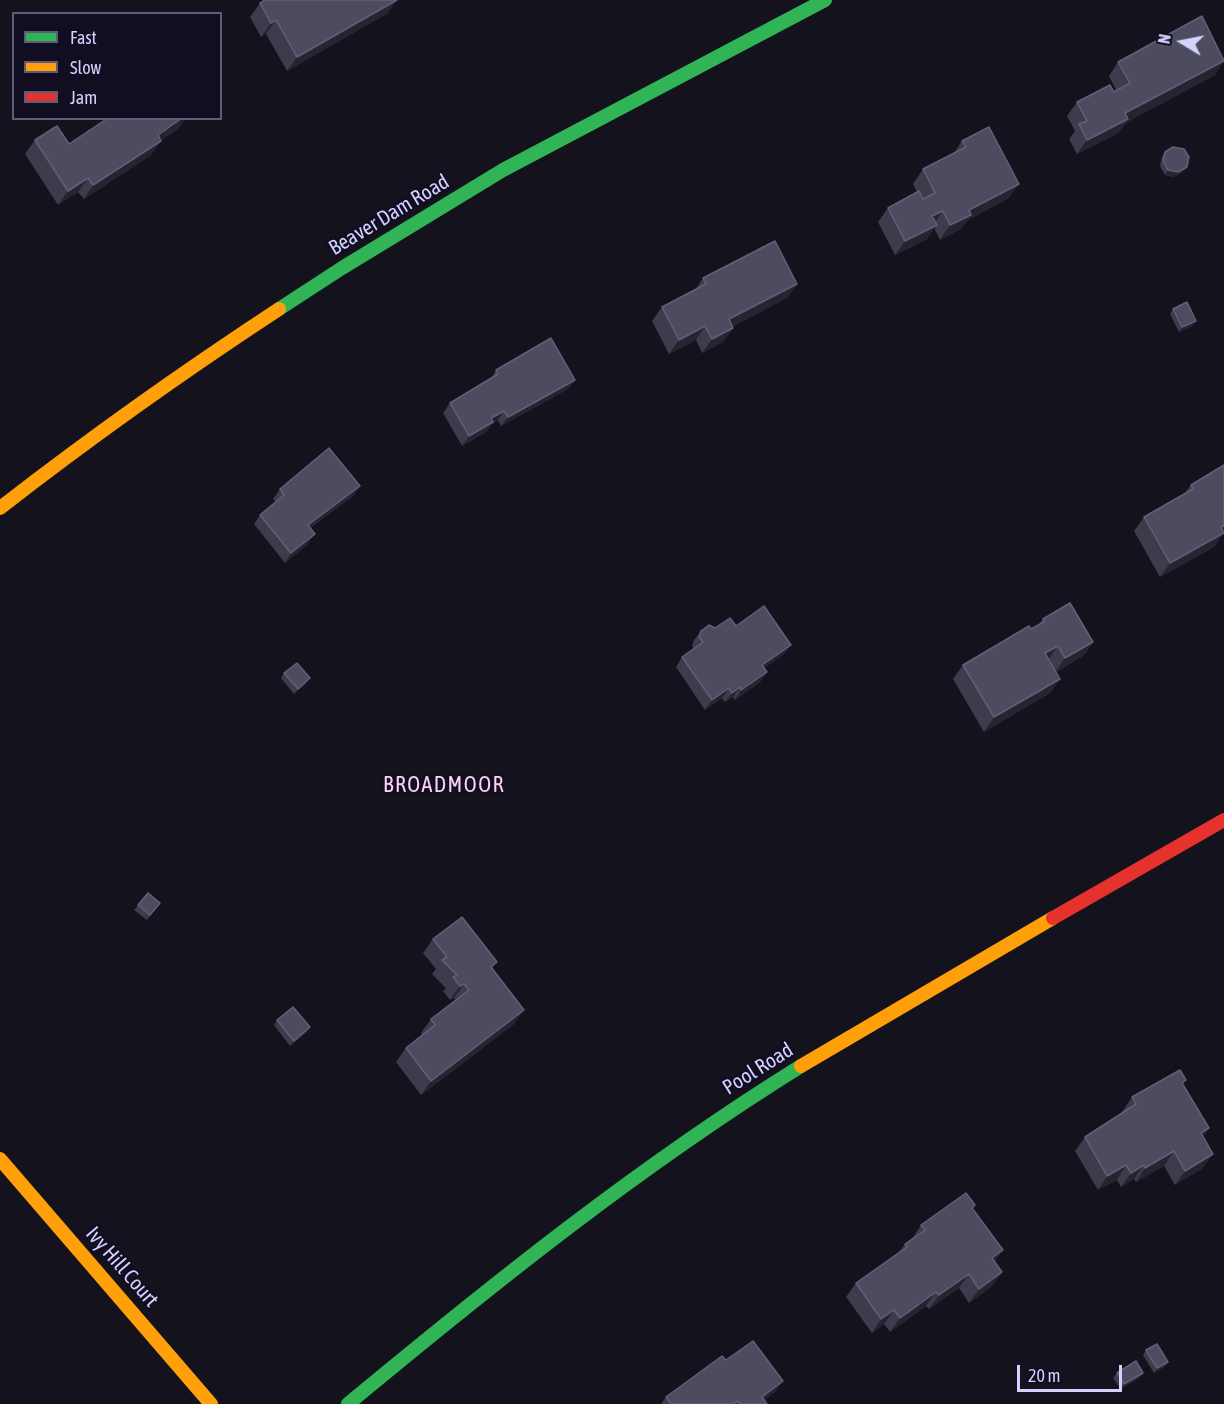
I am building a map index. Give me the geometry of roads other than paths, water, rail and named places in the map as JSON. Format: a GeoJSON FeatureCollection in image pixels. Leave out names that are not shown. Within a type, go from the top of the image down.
{"type":"FeatureCollection","features":[{"type":"Feature","properties":{"kind":"street","name":"Beaver Dam Road"},"geometry":{"type":"LineString","coordinates":[[0,508],[63,459],[192,366],[342,268],[503,170],[825,0]]}},
{"type":"Feature","properties":{"kind":"street","name":"Pool Road"},"geometry":{"type":"LineString","coordinates":[[348,1404],[588,1209],[708,1125],[850,1035],[1224,820]]}},
{"type":"Feature","properties":{"kind":"street","name":"Ivy Hill Court"},"geometry":{"type":"LineString","coordinates":[[0,1159],[211,1404]]}},
{"type":"Feature","properties":{"kind":"district","name":"BROADMOOR"},"geometry":{"type":"Point","coordinates":[444,785]}}]}
